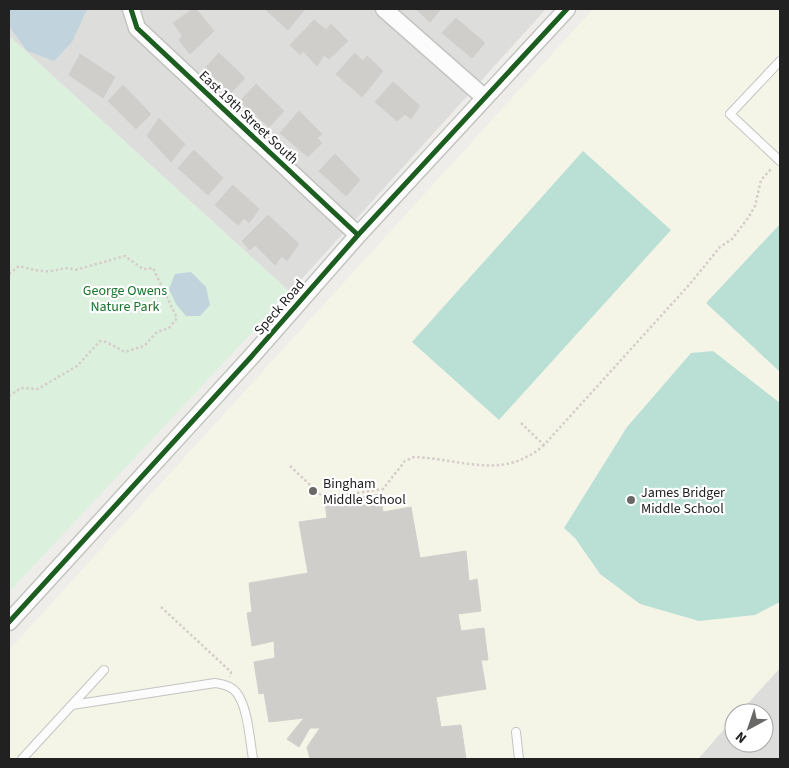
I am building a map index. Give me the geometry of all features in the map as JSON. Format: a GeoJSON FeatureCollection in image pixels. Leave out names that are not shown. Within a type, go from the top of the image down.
{"type":"FeatureCollection","features":[{"type":"Feature","properties":{"kind":"street"},"geometry":{"type":"LineString","coordinates":[[384,9],[485,98]]}},
{"type":"Feature","properties":{"kind":"street","name":"Speck Road"},"geometry":{"type":"LineString","coordinates":[[9,622],[244,364],[358,235],[567,9]]}},
{"type":"Feature","properties":{"kind":"street","name":"East 19th Street South"},"geometry":{"type":"LineString","coordinates":[[131,10],[137,28],[358,235]]}},
{"type":"Feature","properties":{"kind":"lane"},"geometry":{"type":"LineString","coordinates":[[780,62],[730,114],[780,160]]}},
{"type":"Feature","properties":{"kind":"lane"},"geometry":{"type":"LineString","coordinates":[[22,759],[104,670]]}},
{"type":"Feature","properties":{"kind":"lane"},"geometry":{"type":"LineString","coordinates":[[72,705],[215,683],[228,686],[237,693],[243,704],[253,759]]}},
{"type":"Feature","properties":{"kind":"lane"},"geometry":{"type":"LineString","coordinates":[[516,732],[519,759]]}},
{"type":"Feature","properties":{"kind":"path"},"geometry":{"type":"LineString","coordinates":[[290,466],[324,498],[383,488],[406,462],[414,457],[496,467],[512,464],[531,456],[544,445],[689,285],[720,247],[732,240],[755,206],[761,180],[780,160]]}},
{"type":"Feature","properties":{"kind":"path"},"geometry":{"type":"LineString","coordinates":[[9,274],[19,266],[36,271],[67,267],[75,270],[125,256],[143,269],[153,268],[176,318],[169,328],[157,332],[144,346],[125,352],[106,342],[100,342],[76,366],[38,389],[21,388],[9,396]]}},
{"type":"Feature","properties":{"kind":"path"},"geometry":{"type":"LineString","coordinates":[[521,423],[544,445]]}},
{"type":"Feature","properties":{"kind":"path"},"geometry":{"type":"LineString","coordinates":[[162,607],[231,672],[228,686]]}},
{"type":"Feature","properties":{"kind":"shaded area"},"geometry":{"type":"Polygon","coordinates":[[[9,9],[546,9],[290,292],[9,36],[9,9]]]}},
{"type":"Feature","properties":{"kind":"shaded area"},"geometry":{"type":"Polygon","coordinates":[[[593,9],[780,9],[780,668],[748,703],[724,703],[724,729],[698,759],[9,759],[9,650],[593,9]]]}},
{"type":"Feature","properties":{"kind":"shaded area"},"geometry":{"type":"Polygon","coordinates":[[[780,668],[780,759],[698,759],[724,729],[724,753],[774,753],[774,703],[748,703],[780,668]]]}},
{"type":"Feature","properties":{"kind":"green space","name":"George Owens Nature Park"},"geometry":{"type":"Polygon","coordinates":[[[9,36],[290,292],[9,592],[9,36]]]}},
{"type":"Feature","properties":{"kind":"green space"},"geometry":{"type":"Polygon","coordinates":[[[583,151],[671,230],[499,420],[412,342],[583,151]]]}},
{"type":"Feature","properties":{"kind":"green space"},"geometry":{"type":"Polygon","coordinates":[[[780,224],[780,372],[706,303],[780,224]]]}},
{"type":"Feature","properties":{"kind":"green space"},"geometry":{"type":"Polygon","coordinates":[[[713,351],[780,403],[780,602],[755,615],[699,621],[640,604],[600,574],[575,538],[564,528],[627,427],[691,353],[713,351]]]}},
{"type":"Feature","properties":{"kind":"water"},"geometry":{"type":"Polygon","coordinates":[[[9,9],[87,9],[72,42],[54,61],[27,51],[9,26],[9,9]]]}},
{"type":"Feature","properties":{"kind":"water"},"geometry":{"type":"Polygon","coordinates":[[[191,272],[206,287],[210,305],[200,316],[186,316],[176,304],[169,289],[175,274],[191,272]]]}},
{"type":"Feature","properties":{"kind":"building"},"geometry":{"type":"Polygon","coordinates":[[[193,9],[196,9],[214,31],[190,54],[179,40],[182,35],[173,23],[193,9]]]}},
{"type":"Feature","properties":{"kind":"building"},"geometry":{"type":"Polygon","coordinates":[[[265,9],[305,9],[288,30],[265,9]]]}},
{"type":"Feature","properties":{"kind":"building"},"geometry":{"type":"Polygon","coordinates":[[[416,9],[441,9],[430,22],[416,9]]]}},
{"type":"Feature","properties":{"kind":"building"},"geometry":{"type":"Polygon","coordinates":[[[456,18],[485,43],[472,58],[442,33],[456,18]]]}},
{"type":"Feature","properties":{"kind":"building"},"geometry":{"type":"Polygon","coordinates":[[[314,20],[326,30],[331,24],[348,41],[329,59],[324,55],[317,66],[303,51],[300,55],[290,45],[314,20]]]}},
{"type":"Feature","properties":{"kind":"building"},"geometry":{"type":"Polygon","coordinates":[[[219,53],[245,78],[231,93],[205,68],[219,53]]]}},
{"type":"Feature","properties":{"kind":"building"},"geometry":{"type":"Polygon","coordinates":[[[355,53],[363,61],[367,56],[383,71],[362,97],[336,74],[355,53]]]}},
{"type":"Feature","properties":{"kind":"building"},"geometry":{"type":"Polygon","coordinates":[[[80,54],[115,77],[103,98],[69,75],[80,54]]]}},
{"type":"Feature","properties":{"kind":"building"},"geometry":{"type":"Polygon","coordinates":[[[393,82],[420,106],[411,119],[405,114],[397,121],[375,102],[393,82]]]}},
{"type":"Feature","properties":{"kind":"building"},"geometry":{"type":"Polygon","coordinates":[[[256,84],[284,111],[269,127],[240,101],[256,84]]]}},
{"type":"Feature","properties":{"kind":"building"},"geometry":{"type":"Polygon","coordinates":[[[123,85],[151,114],[136,129],[108,101],[123,85]]]}},
{"type":"Feature","properties":{"kind":"building"},"geometry":{"type":"Polygon","coordinates":[[[299,111],[322,134],[317,138],[322,143],[308,157],[280,133],[299,111]]]}},
{"type":"Feature","properties":{"kind":"building"},"geometry":{"type":"Polygon","coordinates":[[[159,118],[185,144],[171,162],[147,136],[159,118]]]}},
{"type":"Feature","properties":{"kind":"building"},"geometry":{"type":"Polygon","coordinates":[[[194,150],[223,178],[208,195],[178,168],[194,150]]]}},
{"type":"Feature","properties":{"kind":"building"},"geometry":{"type":"Polygon","coordinates":[[[335,154],[360,180],[346,196],[319,171],[335,154]]]}},
{"type":"Feature","properties":{"kind":"building"},"geometry":{"type":"Polygon","coordinates":[[[233,185],[259,209],[249,223],[244,218],[238,225],[215,205],[233,185]]]}},
{"type":"Feature","properties":{"kind":"building"},"geometry":{"type":"Polygon","coordinates":[[[268,215],[299,244],[287,261],[282,256],[275,265],[255,245],[250,250],[242,241],[268,215]]]}},
{"type":"Feature","properties":{"kind":"building","name":"Bingham Middle School"},"geometry":{"type":"Polygon","coordinates":[[[380,494],[383,512],[411,507],[420,558],[466,551],[469,581],[477,579],[481,611],[458,614],[461,631],[484,628],[488,660],[481,660],[486,689],[436,697],[441,727],[461,725],[466,759],[310,759],[307,747],[320,728],[310,728],[299,747],[287,739],[304,718],[269,722],[264,693],[259,694],[254,662],[275,658],[274,641],[252,646],[247,613],[252,612],[249,583],[308,573],[299,522],[327,518],[325,503],[380,494]]]}},
{"type":"Feature","properties":{"kind":"cycle path"},"geometry":{"type":"LineString","coordinates":[[131,9],[137,28],[358,235]]}},
{"type":"Feature","properties":{"kind":"cycle path"},"geometry":{"type":"LineString","coordinates":[[9,622],[251,357],[358,235],[567,9]]}},
{"type":"Feature","properties":{"kind":"place","name":"Bingham Middle School"},"geometry":{"type":"Point","coordinates":[313,491]}},
{"type":"Feature","properties":{"kind":"place","name":"James Bridger Middle School"},"geometry":{"type":"Point","coordinates":[631,500]}}]}
